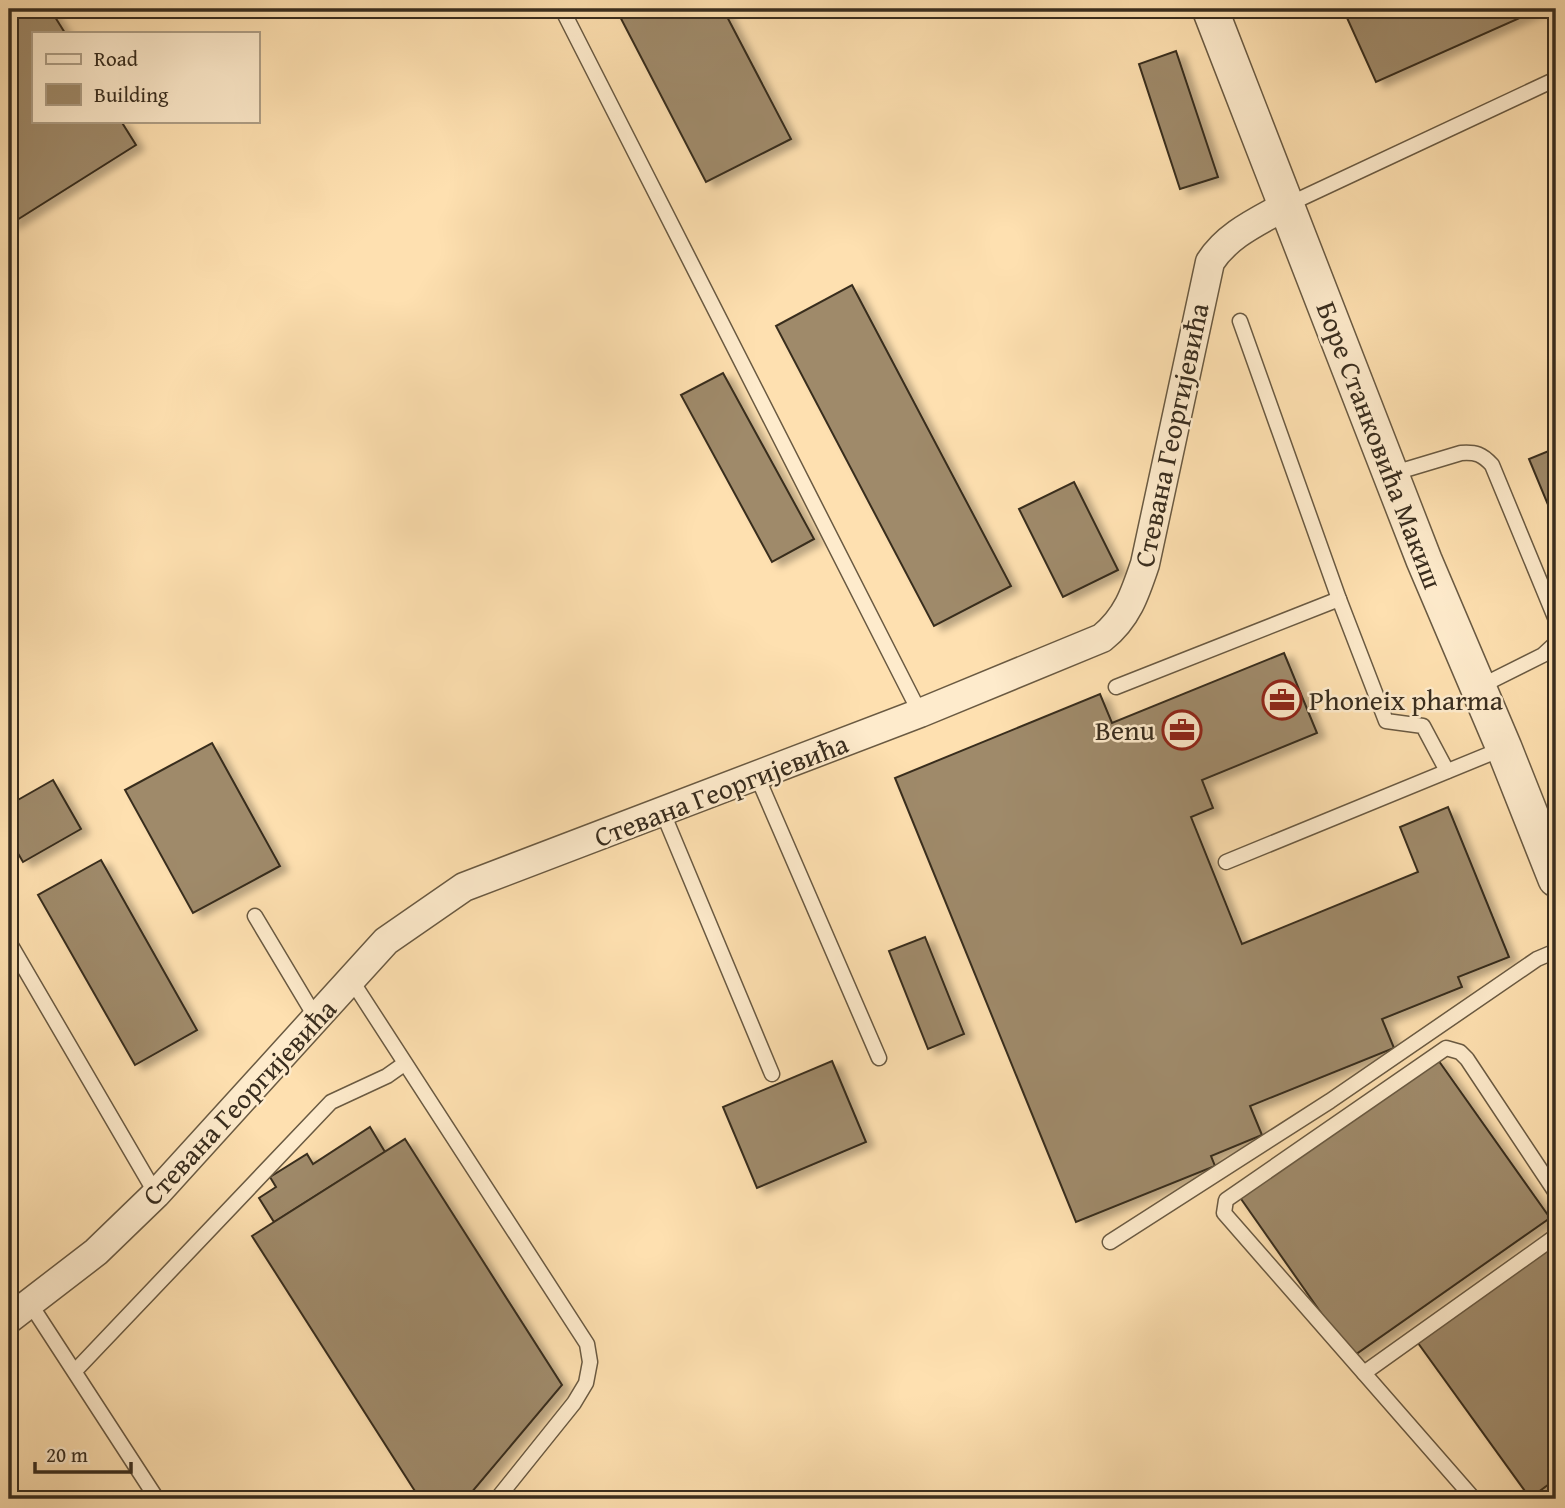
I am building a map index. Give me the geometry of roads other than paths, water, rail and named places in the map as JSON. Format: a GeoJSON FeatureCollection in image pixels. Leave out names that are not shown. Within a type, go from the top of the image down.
{"type":"FeatureCollection","features":[{"type":"Feature","properties":{"kind":"street","name":"Боре Станковића Макиш"},"geometry":{"type":"LineString","coordinates":[[1210,9],[1424,560],[1556,879]]}},
{"type":"Feature","properties":{"kind":"street","name":"Стевана Георгијевића"},"geometry":{"type":"LineString","coordinates":[[19,1311],[96,1252],[156,1194],[386,941],[464,887],[920,713],[1102,638],[1123,618],[1131,605],[1145,564],[1210,262],[1232,237],[1287,205]]}},
{"type":"Feature","properties":{"kind":"lane"},"geometry":{"type":"LineString","coordinates":[[562,9],[920,713]]}},
{"type":"Feature","properties":{"kind":"lane"},"geometry":{"type":"LineString","coordinates":[[1287,205],[1556,79]]}},
{"type":"Feature","properties":{"kind":"lane"},"geometry":{"type":"LineString","coordinates":[[1240,321],[1339,599],[1386,721],[1423,726],[1447,771]]}},
{"type":"Feature","properties":{"kind":"lane"},"geometry":{"type":"LineString","coordinates":[[1391,474],[1461,453],[1482,455],[1492,465],[1556,620]]}},
{"type":"Feature","properties":{"kind":"lane"},"geometry":{"type":"LineString","coordinates":[[1116,687],[1339,599]]}},
{"type":"Feature","properties":{"kind":"lane"},"geometry":{"type":"LineString","coordinates":[[1478,687],[1542,655],[1556,643]]}},
{"type":"Feature","properties":{"kind":"lane"},"geometry":{"type":"LineString","coordinates":[[1226,862],[1504,748]]}},
{"type":"Feature","properties":{"kind":"lane"},"geometry":{"type":"LineString","coordinates":[[757,776],[879,1058]]}},
{"type":"Feature","properties":{"kind":"lane"},"geometry":{"type":"LineString","coordinates":[[663,813],[772,1074]]}},
{"type":"Feature","properties":{"kind":"lane"},"geometry":{"type":"LineString","coordinates":[[254,916],[316,1018]]}},
{"type":"Feature","properties":{"kind":"lane"},"geometry":{"type":"LineString","coordinates":[[9,942],[156,1194]]}},
{"type":"Feature","properties":{"kind":"lane"},"geometry":{"type":"LineString","coordinates":[[1110,1241],[1330,1101],[1537,959],[1556,951]]}},
{"type":"Feature","properties":{"kind":"lane"},"geometry":{"type":"LineString","coordinates":[[352,981],[587,1344],[590,1362],[586,1383],[574,1404],[496,1499]]}},
{"type":"Feature","properties":{"kind":"lane"},"geometry":{"type":"LineString","coordinates":[[1474,1499],[1224,1213],[1226,1200],[1446,1048],[1460,1052],[1467,1059],[1556,1193]]}},
{"type":"Feature","properties":{"kind":"lane"},"geometry":{"type":"LineString","coordinates":[[75,1371],[331,1102],[387,1076],[404,1064]]}},
{"type":"Feature","properties":{"kind":"lane"},"geometry":{"type":"LineString","coordinates":[[1364,1373],[1556,1236]]}},
{"type":"Feature","properties":{"kind":"lane"},"geometry":{"type":"LineString","coordinates":[[19,1311],[75,1371],[157,1499]]}},
{"type":"Feature","properties":{"kind":"place","name":"Phoneix pharma"},"geometry":{"type":"Point","coordinates":[1282,700]}},
{"type":"Feature","properties":{"kind":"place","name":"Benu"},"geometry":{"type":"Point","coordinates":[1182,730]}}]}
